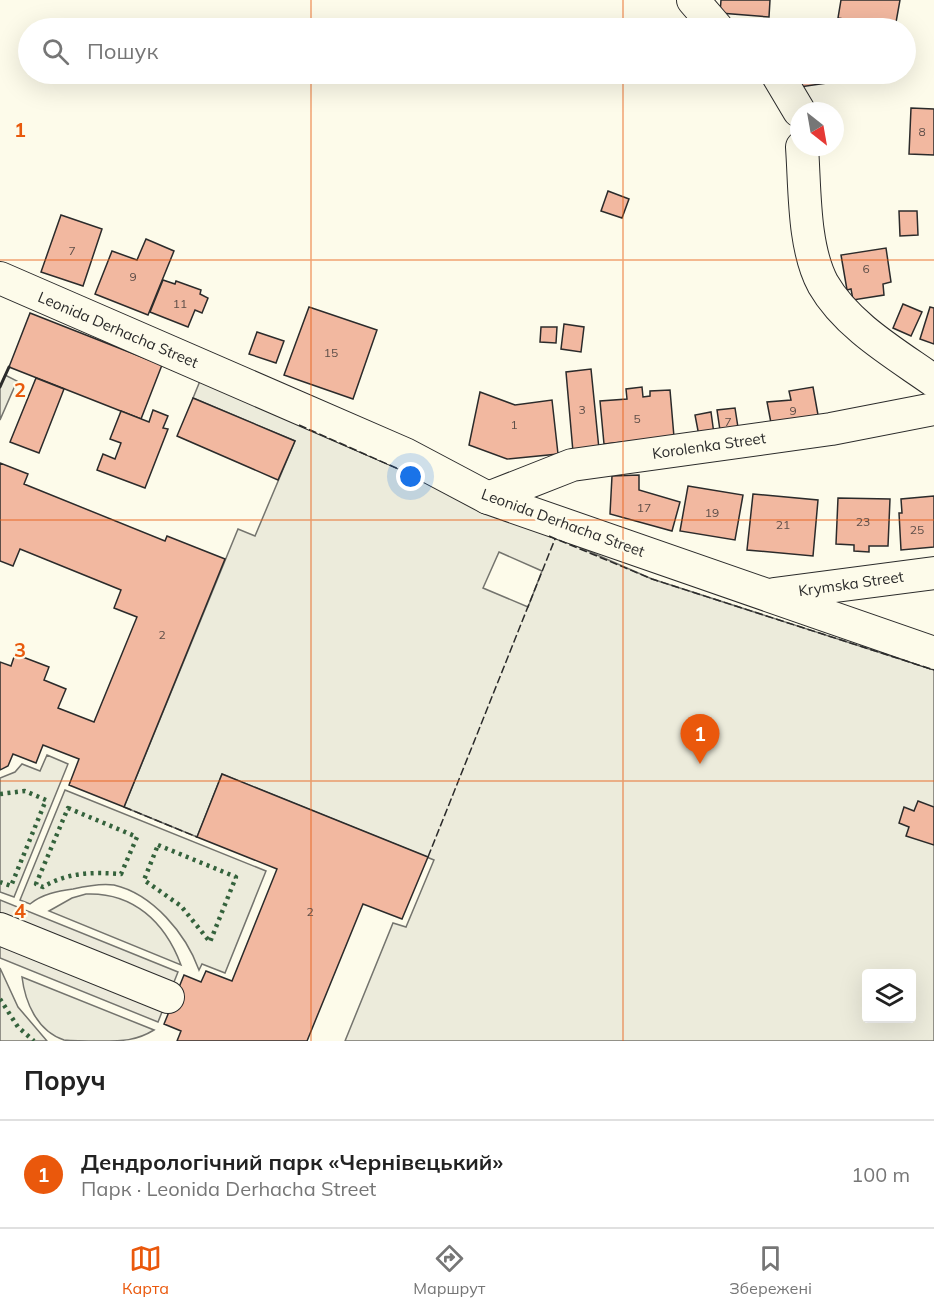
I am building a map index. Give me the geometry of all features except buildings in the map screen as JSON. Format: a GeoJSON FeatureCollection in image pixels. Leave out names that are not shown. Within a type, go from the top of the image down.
{"type":"FeatureCollection","features":[{"type":"Feature","properties":{"kind":"street"},"geometry":{"type":"LineString","coordinates":[[693,0],[708,18]]}},
{"type":"Feature","properties":{"kind":"street"},"geometry":{"type":"LineString","coordinates":[[783,84],[794,102]]}},
{"type":"Feature","properties":{"kind":"street"},"geometry":{"type":"LineString","coordinates":[[802,156],[804,206],[812,247],[823,283],[855,322],[934,381]]}},
{"type":"Feature","properties":{"kind":"street","name":"Leonida Derhacha Street"},"geometry":{"type":"LineString","coordinates":[[2,284],[405,454],[488,498],[934,653]]}},
{"type":"Feature","properties":{"kind":"street","name":"Korolenka Street"},"geometry":{"type":"LineString","coordinates":[[488,498],[572,465],[831,429],[934,409]]}},
{"type":"Feature","properties":{"kind":"street","name":"Krymska Street"},"geometry":{"type":"LineString","coordinates":[[767,595],[934,573]]}},
{"type":"Feature","properties":{"kind":"street"},"geometry":{"type":"LineString","coordinates":[[872,632],[881,581]]}},
{"type":"Feature","properties":{"kind":"street"},"geometry":{"type":"LineString","coordinates":[[0,930],[168,997]]}},
{"type":"Feature","properties":{"kind":"shaded area"},"geometry":{"type":"Polygon","coordinates":[[[5,375],[17,381],[0,420],[0,387],[5,375]]]}},
{"type":"Feature","properties":{"kind":"shaded area"},"geometry":{"type":"Polygon","coordinates":[[[200,381],[652,579],[934,670],[934,1041],[345,1041],[393,923],[406,927],[434,860],[222,774],[197,837],[124,807],[238,529],[255,536],[295,441],[193,398],[200,381]],[[499,552],[483,588],[528,607],[542,571],[499,552]]]}},
{"type":"Feature","properties":{"kind":"shaded area"},"geometry":{"type":"Polygon","coordinates":[[[47,755],[68,764],[14,897],[0,892],[0,778],[15,772],[22,764],[40,771],[47,755]]]}},
{"type":"Feature","properties":{"kind":"shaded area"},"geometry":{"type":"Polygon","coordinates":[[[65,790],[266,871],[225,973],[202,964],[199,970],[186,943],[155,906],[142,897],[114,885],[83,887],[50,894],[30,904],[20,900],[65,790]]]}},
{"type":"Feature","properties":{"kind":"shaded area"},"geometry":{"type":"Polygon","coordinates":[[[86,894],[118,898],[145,913],[166,935],[181,965],[49,911],[72,898],[86,894]]]}},
{"type":"Feature","properties":{"kind":"shaded area"},"geometry":{"type":"Polygon","coordinates":[[[0,900],[178,972],[158,1022],[0,958],[0,900]]]}},
{"type":"Feature","properties":{"kind":"shaded area"},"geometry":{"type":"Polygon","coordinates":[[[0,968],[18,1007],[47,1041],[0,1041],[0,968]]]}},
{"type":"Feature","properties":{"kind":"shaded area"},"geometry":{"type":"Polygon","coordinates":[[[22,977],[154,1030],[135,1038],[122,1040],[64,1040],[46,1030],[34,1014],[29,1006],[22,977]]]}},
{"type":"Feature","properties":{"kind":"hedge"},"geometry":{"type":"LineString","coordinates":[[0,794],[25,791],[46,800],[11,886],[0,882]]}},
{"type":"Feature","properties":{"kind":"hedge"},"geometry":{"type":"LineString","coordinates":[[68,808],[137,837],[121,874],[81,874],[62,878],[43,887],[36,884],[68,808]]}},
{"type":"Feature","properties":{"kind":"hedge"},"geometry":{"type":"LineString","coordinates":[[158,845],[236,877],[210,942],[181,906],[144,880],[158,845]]}},
{"type":"Feature","properties":{"kind":"hedge"},"geometry":{"type":"LineString","coordinates":[[0,999],[18,1027],[34,1041]]}},
{"type":"Feature","properties":{"kind":"fence"},"geometry":{"type":"LineString","coordinates":[[299,425],[412,475]]}},
{"type":"Feature","properties":{"kind":"fence"},"geometry":{"type":"LineString","coordinates":[[549,536],[652,579],[934,670]]}},
{"type":"Feature","properties":{"kind":"fence"},"geometry":{"type":"LineString","coordinates":[[428,857],[555,539]]}},
{"type":"Feature","properties":{"kind":"fence"},"geometry":{"type":"LineString","coordinates":[[124,807],[197,837]]}},
{"type":"Feature","properties":{"kind":"wall"},"geometry":{"type":"LineString","coordinates":[[0,387],[9,367]]}},
{"type":"Feature","properties":{"kind":"place","name":"Дендрологічний парк «Чернівецький»"},"geometry":{"type":"Point","coordinates":[700,764]}}]}
